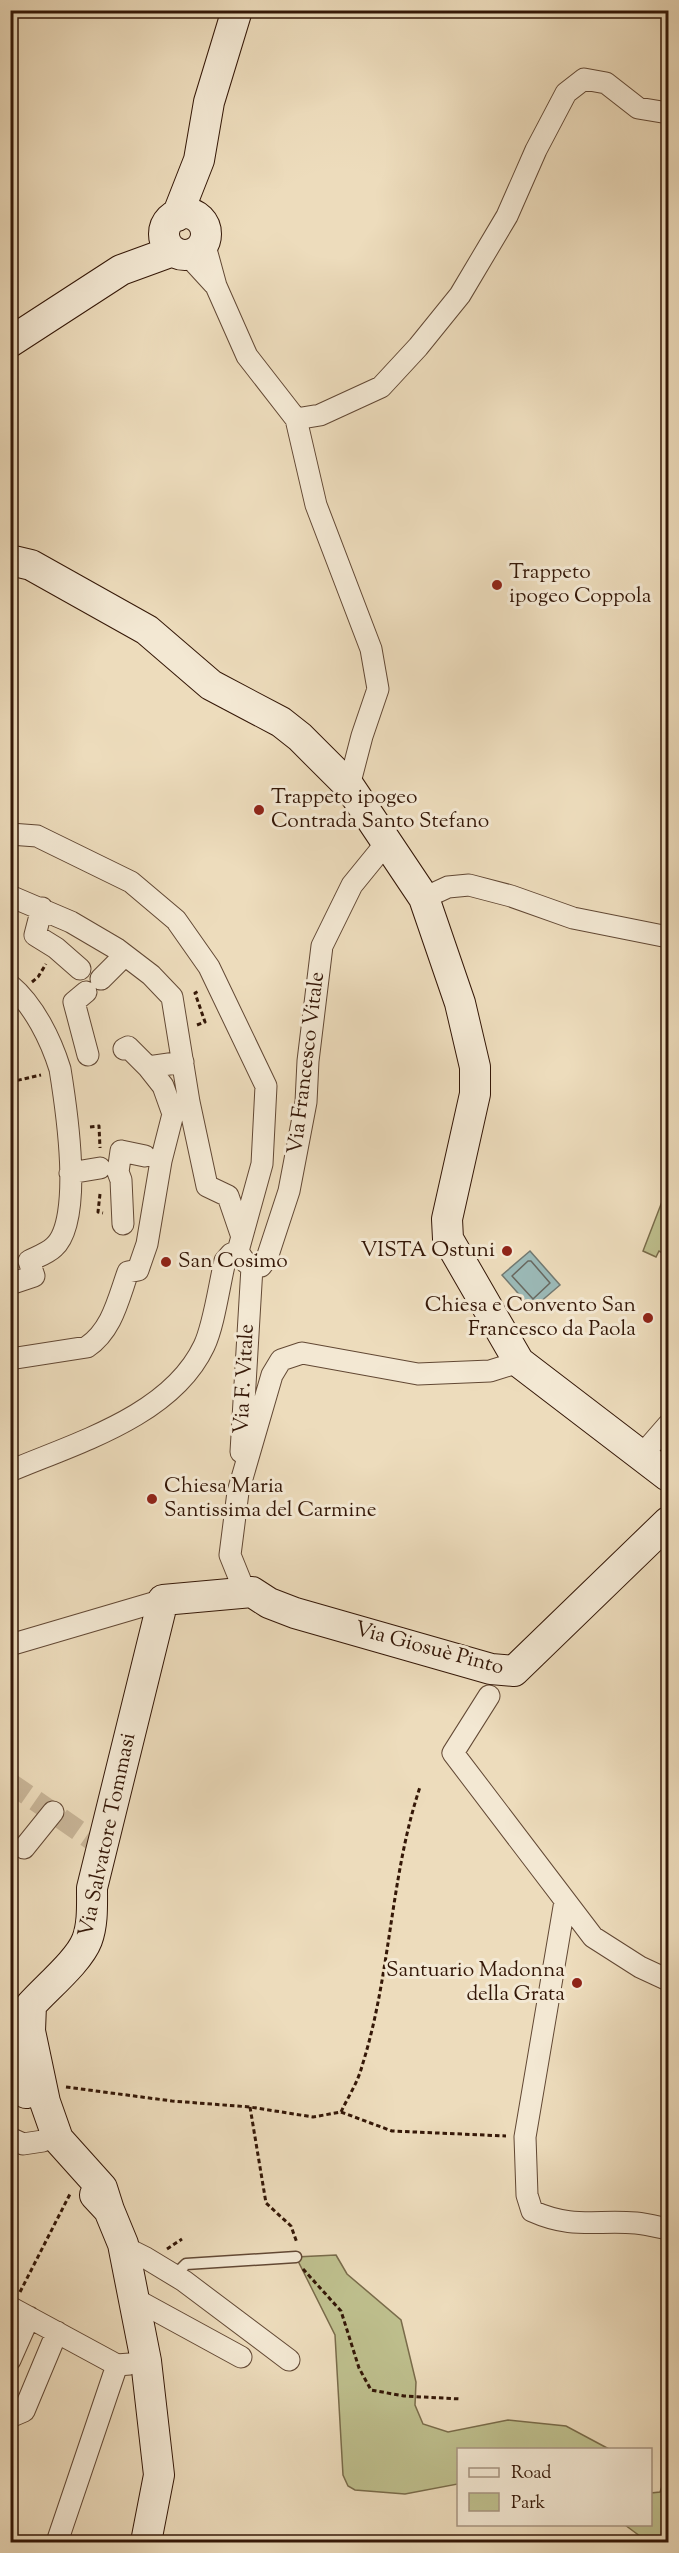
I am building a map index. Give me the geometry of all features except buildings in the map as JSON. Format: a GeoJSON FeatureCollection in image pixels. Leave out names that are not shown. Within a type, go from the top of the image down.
{"type":"FeatureCollection","features":[{"type":"Feature","properties":{"kind":"street"},"geometry":{"type":"LineString","coordinates":[[237,10],[209,102],[199,160],[203,183],[184,236],[192,260],[216,286],[247,356],[296,419],[316,504],[371,649],[378,689],[362,736],[349,786]]}},
{"type":"Feature","properties":{"kind":"street"},"geometry":{"type":"LineString","coordinates":[[296,419],[320,415],[381,387],[418,346],[460,295],[501,226],[536,150],[567,93],[584,79],[606,83],[638,108],[669,113]]}},
{"type":"Feature","properties":{"kind":"street"},"geometry":{"type":"LineString","coordinates":[[10,342],[121,270],[141,246],[184,236]]}},
{"type":"Feature","properties":{"kind":"street"},"geometry":{"type":"LineString","coordinates":[[10,560],[31,565],[147,630],[211,685],[281,722],[300,737],[349,786],[424,898],[460,1003],[476,1067],[475,1094],[447,1219],[448,1239],[519,1362],[669,1476]]}},
{"type":"Feature","properties":{"kind":"street"},"geometry":{"type":"LineString","coordinates":[[10,834],[38,836],[131,882],[176,920],[209,967],[266,1086],[262,1164],[240,1242],[225,1261],[205,1345],[189,1373],[165,1396],[115,1426],[10,1472]]}},
{"type":"Feature","properties":{"kind":"street","name":"Via Francesco Vitale"},"geometry":{"type":"LineString","coordinates":[[252,1267],[261,1266],[267,1258],[288,1191],[306,1102],[308,1061],[322,946],[352,885],[387,842]]}},
{"type":"Feature","properties":{"kind":"street"},"geometry":{"type":"LineString","coordinates":[[424,898],[448,887],[470,885],[511,896],[573,918],[669,937]]}},
{"type":"Feature","properties":{"kind":"street"},"geometry":{"type":"LineString","coordinates":[[10,896],[71,922],[151,975],[172,997],[183,1062],[181,1108],[161,1161],[147,1244],[138,1270],[128,1272],[109,1326],[87,1347],[10,1359]]}},
{"type":"Feature","properties":{"kind":"street"},"geometry":{"type":"LineString","coordinates":[[42,908],[35,935],[56,948],[80,969]]}},
{"type":"Feature","properties":{"kind":"street"},"geometry":{"type":"LineString","coordinates":[[60,1068],[93,1054],[74,1002],[124,956]]}},
{"type":"Feature","properties":{"kind":"street"},"geometry":{"type":"LineString","coordinates":[[10,1284],[34,1276],[20,1260],[54,1247],[62,1235],[71,1206],[60,1068],[55,1052],[32,1010],[15,989]]}},
{"type":"Feature","properties":{"kind":"street"},"geometry":{"type":"LineString","coordinates":[[124,1048],[128,1047],[148,1067],[181,1108],[207,1186],[228,1196],[243,1262],[252,1267]]}},
{"type":"Feature","properties":{"kind":"street"},"geometry":{"type":"LineString","coordinates":[[148,1067],[183,1062]]}},
{"type":"Feature","properties":{"kind":"street"},"geometry":{"type":"LineString","coordinates":[[109,1170],[121,1151],[145,1156]]}},
{"type":"Feature","properties":{"kind":"street"},"geometry":{"type":"LineString","coordinates":[[70,1173],[109,1170],[121,1180],[123,1224]]}},
{"type":"Feature","properties":{"kind":"street","name":"Via F. Vitale"},"geometry":{"type":"LineString","coordinates":[[238,1492],[252,1267]]}},
{"type":"Feature","properties":{"kind":"street"},"geometry":{"type":"LineString","coordinates":[[245,1592],[230,1556],[238,1492],[272,1375],[281,1360],[302,1353],[418,1374],[490,1371],[519,1362]]}},
{"type":"Feature","properties":{"kind":"street"},"geometry":{"type":"LineString","coordinates":[[641,1456],[669,1425]]}},
{"type":"Feature","properties":{"kind":"street","name":"Via Giosuè Pinto"},"geometry":{"type":"LineString","coordinates":[[10,1645],[163,1600],[252,1592],[269,1603],[295,1613],[491,1668],[514,1671],[669,1522]]}},
{"type":"Feature","properties":{"kind":"street","name":"Via Salvatore Tommasi"},"geometry":{"type":"LineString","coordinates":[[146,2542],[159,2475],[132,2363],[135,2252],[109,2210],[102,2188],[58,2139],[45,2102],[30,2031],[31,2005],[77,1958],[87,1940],[91,1920],[92,1888],[163,1600]]}},
{"type":"Feature","properties":{"kind":"street"},"geometry":{"type":"LineString","coordinates":[[489,1696],[453,1753],[593,1937],[640,1968],[669,1980]]}},
{"type":"Feature","properties":{"kind":"street"},"geometry":{"type":"LineString","coordinates":[[24,1848],[53,1812]]}},
{"type":"Feature","properties":{"kind":"street"},"geometry":{"type":"LineString","coordinates":[[565,1901],[525,2137],[527,2195],[532,2211],[553,2220],[593,2224],[635,2223],[669,2229]]}},
{"type":"Feature","properties":{"kind":"street"},"geometry":{"type":"LineString","coordinates":[[10,2046],[43,2140],[109,2210]]}},
{"type":"Feature","properties":{"kind":"street"},"geometry":{"type":"LineString","coordinates":[[10,2138],[23,2144],[43,2140]]}},
{"type":"Feature","properties":{"kind":"street"},"geometry":{"type":"LineString","coordinates":[[135,2252],[209,2299],[289,2360]]}},
{"type":"Feature","properties":{"kind":"street"},"geometry":{"type":"LineString","coordinates":[[133,2298],[241,2357]]}},
{"type":"Feature","properties":{"kind":"street"},"geometry":{"type":"LineString","coordinates":[[10,2360],[17,2311],[57,2332],[132,2363],[57,2542]]}},
{"type":"Feature","properties":{"kind":"street"},"geometry":{"type":"LineString","coordinates":[[10,2417],[24,2411],[57,2332]]}},
{"type":"Feature","properties":{"kind":"lane"},"geometry":{"type":"LineString","coordinates":[[175,2276],[186,2264],[297,2257]]}},
{"type":"Feature","properties":{"kind":"path"},"geometry":{"type":"LineString","coordinates":[[15,989],[38,977],[56,948]]}},
{"type":"Feature","properties":{"kind":"path"},"geometry":{"type":"LineString","coordinates":[[195,993],[205,1022]]}},
{"type":"Feature","properties":{"kind":"path"},"geometry":{"type":"LineString","coordinates":[[10,1082],[60,1068]]}},
{"type":"Feature","properties":{"kind":"path"},"geometry":{"type":"LineString","coordinates":[[341,2112],[362,2068],[383,1984],[409,1818],[420,1787]]}},
{"type":"Feature","properties":{"kind":"path"},"geometry":{"type":"LineString","coordinates":[[41,2084],[172,2101],[250,2107],[313,2117],[341,2112],[392,2131],[418,2134],[458,2132],[525,2137]]}},
{"type":"Feature","properties":{"kind":"path"},"geometry":{"type":"LineString","coordinates":[[250,2107],[266,2202],[291,2226],[297,2241],[299,2265],[341,2312],[359,2368],[371,2390],[404,2396],[461,2399]]}},
{"type":"Feature","properties":{"kind":"path"},"geometry":{"type":"LineString","coordinates":[[17,2311],[67,2198],[81,2181]]}},
{"type":"Feature","properties":{"kind":"green space"},"geometry":{"type":"Polygon","coordinates":[[[663,1199],[668,1200],[668,1256],[659,1251],[656,1257],[643,1251],[663,1199]]]}},
{"type":"Feature","properties":{"kind":"green space"},"geometry":{"type":"Polygon","coordinates":[[[336,2255],[347,2274],[401,2320],[416,2382],[415,2405],[423,2424],[448,2432],[508,2420],[566,2426],[607,2448],[457,2448],[457,2484],[405,2494],[355,2490],[348,2486],[343,2475],[335,2335],[296,2257],[336,2255]]]}},
{"type":"Feature","properties":{"kind":"green space"},"geometry":{"type":"Polygon","coordinates":[[[664,2481],[668,2484],[668,2542],[648,2542],[626,2526],[652,2526],[652,2493],[660,2492],[664,2481]]]}},
{"type":"Feature","properties":{"kind":"water"},"geometry":{"type":"Polygon","coordinates":[[[530,1251],[560,1285],[532,1309],[502,1275],[530,1251]]]}},
{"type":"Feature","properties":{"kind":"tunnel"},"geometry":{"type":"LineString","coordinates":[[10,1783],[102,1847]]}},
{"type":"Feature","properties":{"kind":"tunnel"},"geometry":{"type":"LineString","coordinates":[[10,2020],[31,2005]]}},
{"type":"Feature","properties":{"kind":"place","name":"Trappeto ipogeo Coppola"},"geometry":{"type":"Point","coordinates":[497,585]}},
{"type":"Feature","properties":{"kind":"place","name":"Trappeto ipogeo Contrada Santo Stefano"},"geometry":{"type":"Point","coordinates":[259,810]}},
{"type":"Feature","properties":{"kind":"place","name":"VISTA Ostuni"},"geometry":{"type":"Point","coordinates":[507,1251]}},
{"type":"Feature","properties":{"kind":"place","name":"San Cosimo"},"geometry":{"type":"Point","coordinates":[166,1262]}},
{"type":"Feature","properties":{"kind":"place","name":"Chiesa e Convento San Francesco da Paola"},"geometry":{"type":"Point","coordinates":[648,1318]}},
{"type":"Feature","properties":{"kind":"place","name":"Chiesa Maria Santissima del Carmine"},"geometry":{"type":"Point","coordinates":[152,1499]}},
{"type":"Feature","properties":{"kind":"place","name":"Santuario Madonna della Grata"},"geometry":{"type":"Point","coordinates":[577,1983]}}]}
